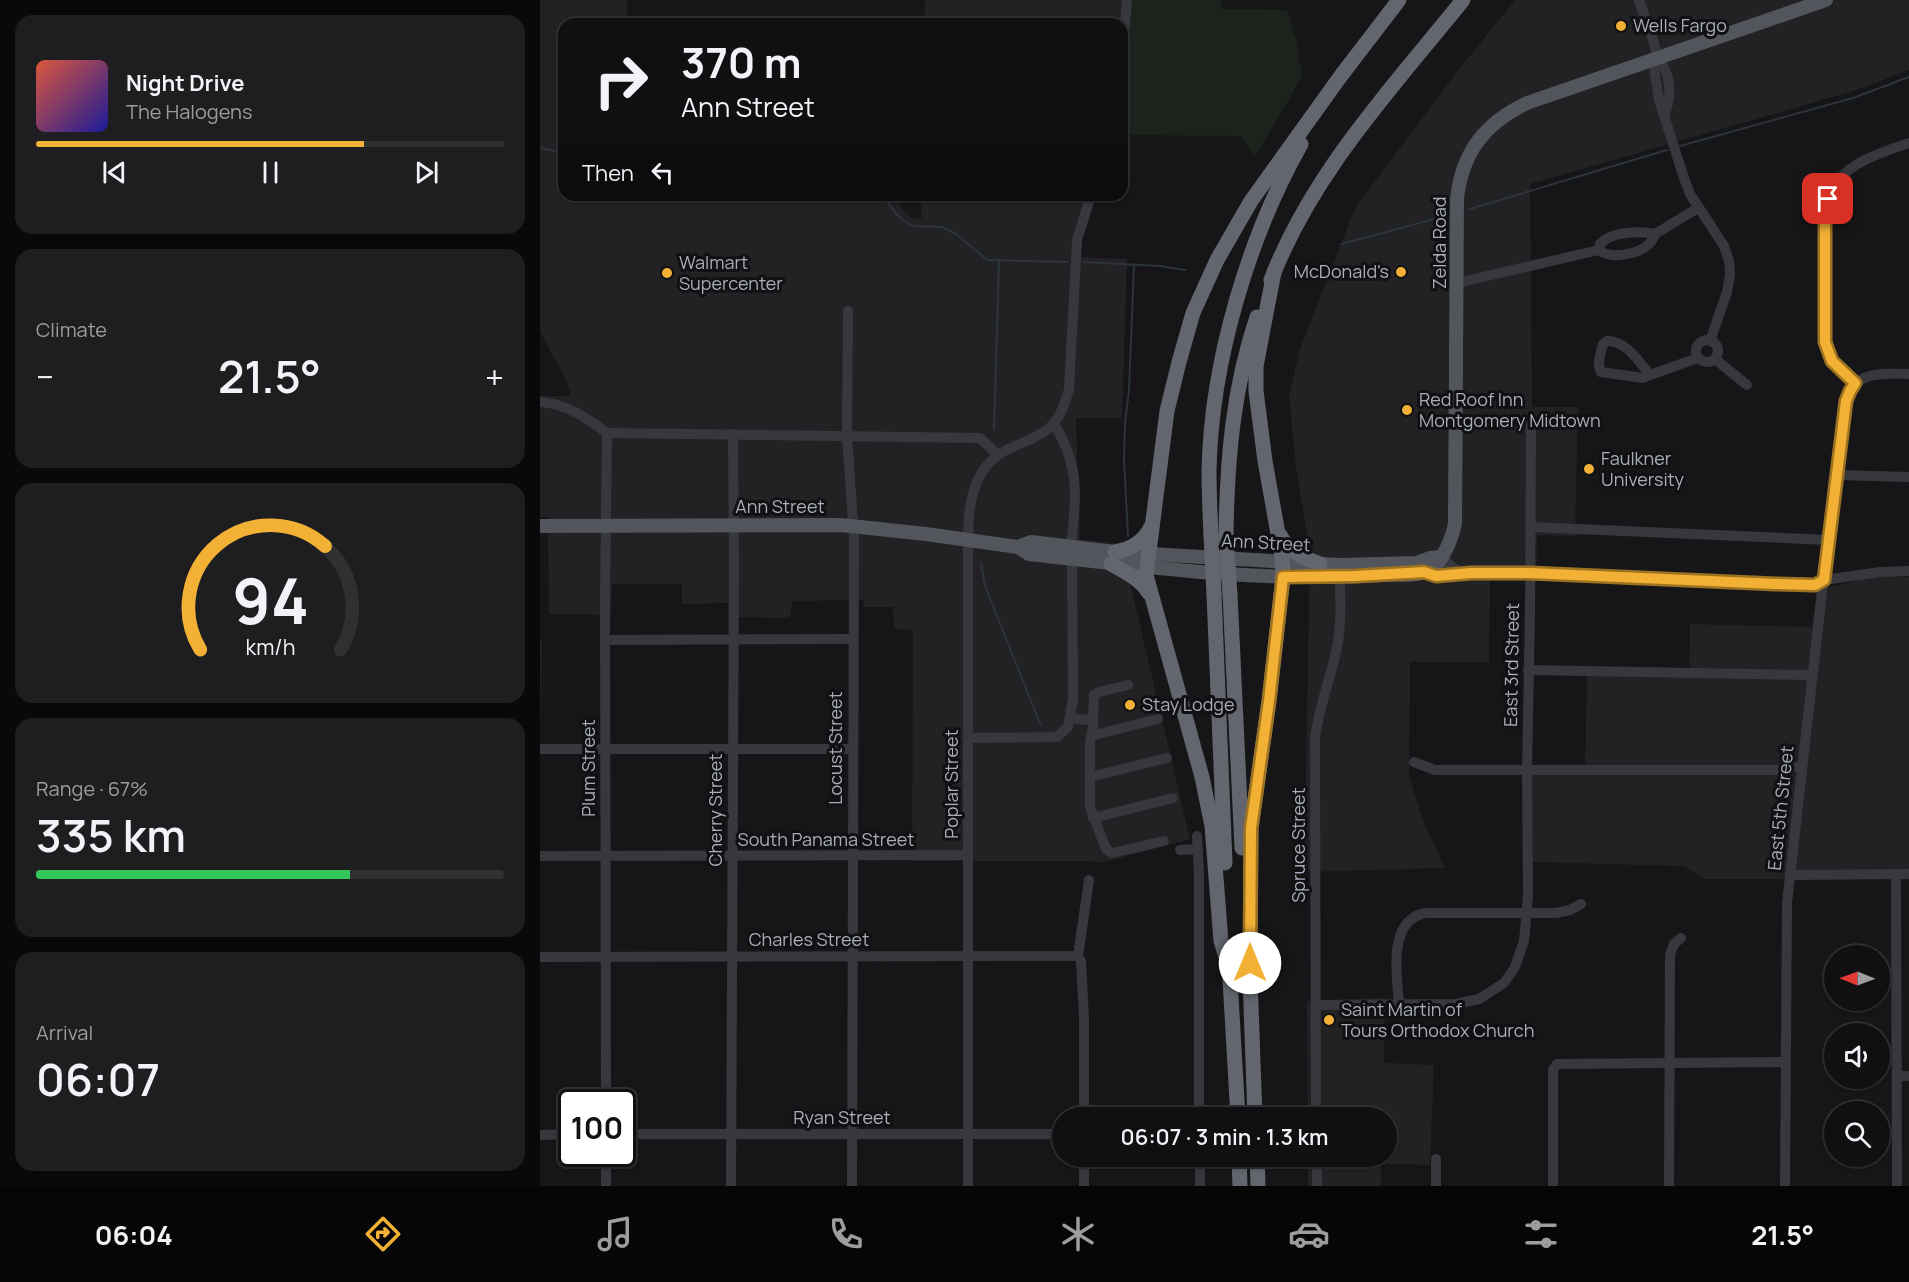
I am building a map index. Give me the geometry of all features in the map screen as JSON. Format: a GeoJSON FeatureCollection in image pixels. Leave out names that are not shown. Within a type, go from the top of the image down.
{"type":"FeatureCollection","features":[{"type":"Feature","properties":{"kind":"highway"},"geometry":{"type":"LineString","coordinates":[[1230,970],[1221,941],[1212,826],[1202,777],[1146,575],[1167,411],[1193,314],[1217,261],[1251,201],[1340,77],[1399,0]]}},
{"type":"Feature","properties":{"kind":"highway"},"geometry":{"type":"LineString","coordinates":[[1238,1107],[1214,594],[1238,384],[1247,344],[1274,272],[1299,218],[1352,137],[1463,0]]}},
{"type":"Feature","properties":{"kind":"highway"},"geometry":{"type":"LineString","coordinates":[[1255,1107],[1230,595],[1209,470],[1215,404],[1236,304],[1257,238],[1299,148],[1340,77]]}},
{"type":"Feature","properties":{"kind":"highway"},"geometry":{"type":"LineString","coordinates":[[1250,986],[1251,828],[1269,701],[1283,570],[1256,391],[1256,366],[1274,272]]}},
{"type":"Feature","properties":{"kind":"highway"},"geometry":{"type":"LineString","coordinates":[[1151,598],[1144,585],[1113,558],[1137,544],[1148,533],[1153,522]]}},
{"type":"Feature","properties":{"kind":"highway"},"geometry":{"type":"LineString","coordinates":[[1278,532],[1289,548],[1308,560],[1320,564]]}},
{"type":"Feature","properties":{"kind":"highway"},"geometry":{"type":"LineString","coordinates":[[1239,1167],[1240,1186]]}},
{"type":"Feature","properties":{"kind":"highway"},"geometry":{"type":"LineString","coordinates":[[1257,1167],[1258,1186]]}},
{"type":"Feature","properties":{"kind":"main road","name":"Zelda Road"},"geometry":{"type":"LineString","coordinates":[[1424,572],[1437,566],[1451,540],[1455,523],[1458,186],[1465,162],[1484,133],[1500,118],[1527,103],[1823,0]]}},
{"type":"Feature","properties":{"kind":"main road","name":"Ann Street"},"geometry":{"type":"LineString","coordinates":[[540,526],[606,524],[854,526],[1018,547],[1029,554],[1072,553],[1148,562],[1283,570],[1340,576],[1424,572]]}},
{"type":"Feature","properties":{"kind":"main road","name":"Ann Street"},"geometry":{"type":"LineString","coordinates":[[1283,570],[1320,564],[1418,563],[1430,558],[1441,557]]}},
{"type":"Feature","properties":{"kind":"street"},"geometry":{"type":"LineString","coordinates":[[1125,18],[1127,0]]}},
{"type":"Feature","properties":{"kind":"street"},"geometry":{"type":"LineString","coordinates":[[1639,0],[1654,43],[1657,58],[1654,67],[1659,100],[1665,112],[1690,194],[1724,246],[1730,267],[1727,292],[1710,340]]}},
{"type":"Feature","properties":{"kind":"street"},"geometry":{"type":"LineString","coordinates":[[1909,143],[1853,166],[1834,185],[1826,205],[1825,342],[1832,361],[1855,383],[1870,375],[1909,374]]}},
{"type":"Feature","properties":{"kind":"street"},"geometry":{"type":"LineString","coordinates":[[969,738],[1057,737],[1068,727],[1071,711],[1072,553],[1075,496],[1069,450],[1054,423],[1063,409],[1070,389],[1077,240],[1088,201]]}},
{"type":"Feature","properties":{"kind":"street"},"geometry":{"type":"LineString","coordinates":[[1457,283],[1599,250],[1609,255],[1631,252],[1651,243],[1655,234],[1698,208]]}},
{"type":"Feature","properties":{"kind":"street"},"geometry":{"type":"LineString","coordinates":[[1599,250],[1600,244],[1610,237],[1644,232],[1655,234]]}},
{"type":"Feature","properties":{"kind":"street","name":"Locust Street"},"geometry":{"type":"LineString","coordinates":[[848,311],[847,435],[854,526],[852,1186]]}},
{"type":"Feature","properties":{"kind":"street"},"geometry":{"type":"LineString","coordinates":[[1650,375],[1624,346],[1612,341],[1603,344],[1599,367],[1601,372],[1643,378],[1698,358],[1707,362],[1715,359],[1718,354],[1717,346],[1710,340],[1698,344],[1696,351],[1698,358]]}},
{"type":"Feature","properties":{"kind":"street"},"geometry":{"type":"LineString","coordinates":[[1715,359],[1747,385]]}},
{"type":"Feature","properties":{"kind":"street","name":"East 5th Street"},"geometry":{"type":"LineString","coordinates":[[1785,1186],[1786,917],[1801,767],[1846,401],[1855,383]]}},
{"type":"Feature","properties":{"kind":"street"},"geometry":{"type":"LineString","coordinates":[[540,402],[552,403],[571,410],[607,433],[980,438],[998,455]]}},
{"type":"Feature","properties":{"kind":"street","name":"East 3rd Street"},"geometry":{"type":"LineString","coordinates":[[1316,1005],[1464,1003],[1479,999],[1496,989],[1510,976],[1520,957],[1524,941],[1526,912],[1531,417]]}},
{"type":"Feature","properties":{"kind":"street","name":"Poplar Street"},"geometry":{"type":"LineString","coordinates":[[968,1186],[968,540],[974,493],[982,472],[998,455],[1046,431],[1054,423]]}},
{"type":"Feature","properties":{"kind":"street","name":"Plum Street"},"geometry":{"type":"LineString","coordinates":[[606,1089],[607,433]]}},
{"type":"Feature","properties":{"kind":"street","name":"Cherry Street"},"geometry":{"type":"LineString","coordinates":[[731,1186],[733,434]]}},
{"type":"Feature","properties":{"kind":"street"},"geometry":{"type":"LineString","coordinates":[[1837,475],[1909,477]]}},
{"type":"Feature","properties":{"kind":"street"},"geometry":{"type":"LineString","coordinates":[[1530,527],[1829,540]]}},
{"type":"Feature","properties":{"kind":"street","name":"Ann Street"},"geometry":{"type":"LineString","coordinates":[[1441,557],[1456,570],[1471,573]]}},
{"type":"Feature","properties":{"kind":"street","name":"Ann Street"},"geometry":{"type":"LineString","coordinates":[[1424,572],[1436,576],[1471,573],[1530,573],[1815,585],[1824,580],[1870,573],[1909,572]]}},
{"type":"Feature","properties":{"kind":"street","name":"Spruce Street"},"geometry":{"type":"LineString","coordinates":[[1316,1107],[1315,739],[1320,704],[1339,638],[1340,576]]}},
{"type":"Feature","properties":{"kind":"street"},"geometry":{"type":"LineString","coordinates":[[605,640],[853,639]]}},
{"type":"Feature","properties":{"kind":"street"},"geometry":{"type":"LineString","coordinates":[[1528,670],[1813,675]]}},
{"type":"Feature","properties":{"kind":"street"},"geometry":{"type":"LineString","coordinates":[[1128,685],[1096,693],[1094,698],[1090,807],[1106,849],[1112,853],[1164,841]]}},
{"type":"Feature","properties":{"kind":"street"},"geometry":{"type":"LineString","coordinates":[[1071,711],[1076,718],[1092,720]]}},
{"type":"Feature","properties":{"kind":"street"},"geometry":{"type":"LineString","coordinates":[[1091,736],[1158,719]]}},
{"type":"Feature","properties":{"kind":"street"},"geometry":{"type":"LineString","coordinates":[[540,748],[852,749]]}},
{"type":"Feature","properties":{"kind":"street"},"geometry":{"type":"LineString","coordinates":[[1090,777],[1167,758]]}},
{"type":"Feature","properties":{"kind":"street"},"geometry":{"type":"LineString","coordinates":[[1414,762],[1435,770],[1779,770],[1786,767],[1801,767]]}},
{"type":"Feature","properties":{"kind":"street"},"geometry":{"type":"LineString","coordinates":[[1093,818],[1173,798]]}},
{"type":"Feature","properties":{"kind":"street"},"geometry":{"type":"LineString","coordinates":[[1197,836],[1199,1107]]}},
{"type":"Feature","properties":{"kind":"street"},"geometry":{"type":"LineString","coordinates":[[1180,850],[1198,849]]}},
{"type":"Feature","properties":{"kind":"street","name":"South Panama Street"},"geometry":{"type":"LineString","coordinates":[[540,856],[968,855]]}},
{"type":"Feature","properties":{"kind":"street"},"geometry":{"type":"LineString","coordinates":[[1896,874],[1897,1186]]}},
{"type":"Feature","properties":{"kind":"street"},"geometry":{"type":"LineString","coordinates":[[1790,875],[1909,874]]}},
{"type":"Feature","properties":{"kind":"street"},"geometry":{"type":"LineString","coordinates":[[1084,1107],[1081,961],[1078,956],[1089,880]]}},
{"type":"Feature","properties":{"kind":"street"},"geometry":{"type":"LineString","coordinates":[[1399,1004],[1398,937],[1409,920],[1425,913],[1562,912],[1581,904]]}},
{"type":"Feature","properties":{"kind":"street"},"geometry":{"type":"LineString","coordinates":[[1669,1186],[1670,952],[1681,938]]}},
{"type":"Feature","properties":{"kind":"street","name":"Charles Street"},"geometry":{"type":"LineString","coordinates":[[540,957],[1078,956]]}},
{"type":"Feature","properties":{"kind":"street"},"geometry":{"type":"LineString","coordinates":[[1553,1186],[1555,1066],[1562,1063],[1785,1062]]}},
{"type":"Feature","properties":{"kind":"street"},"geometry":{"type":"LineString","coordinates":[[1897,1076],[1909,1076]]}},
{"type":"Feature","properties":{"kind":"street"},"geometry":{"type":"LineString","coordinates":[[540,1135],[558,1134]]}},
{"type":"Feature","properties":{"kind":"street","name":"Ryan Street"},"geometry":{"type":"LineString","coordinates":[[636,1134],[1052,1134]]}},
{"type":"Feature","properties":{"kind":"street"},"geometry":{"type":"LineString","coordinates":[[1436,1159],[1436,1186]]}},
{"type":"Feature","properties":{"kind":"street"},"geometry":{"type":"LineString","coordinates":[[606,1167],[606,1186]]}},
{"type":"Feature","properties":{"kind":"street"},"geometry":{"type":"LineString","coordinates":[[1084,1167],[1084,1186]]}},
{"type":"Feature","properties":{"kind":"street"},"geometry":{"type":"LineString","coordinates":[[1200,1167],[1200,1186]]}},
{"type":"Feature","properties":{"kind":"street"},"geometry":{"type":"LineString","coordinates":[[1317,1167],[1317,1186]]}},
{"type":"Feature","properties":{"kind":"shaded area"},"geometry":{"type":"Polygon","coordinates":[[[540,0],[627,0],[627,18],[558,18],[558,201],[895,201],[911,218],[921,219],[922,201],[1094,201],[1083,232],[1080,257],[1127,259],[1122,418],[1076,418],[1080,539],[1121,544],[1190,839],[1101,863],[1091,861],[912,861],[913,630],[894,629],[893,607],[864,607],[863,600],[792,601],[790,618],[728,617],[728,603],[682,604],[682,584],[612,584],[611,615],[549,614],[548,517],[540,517],[540,396],[571,396],[567,381],[540,332],[540,0]]]}},
{"type":"Feature","properties":{"kind":"shaded area"},"geometry":{"type":"Polygon","coordinates":[[[925,0],[1131,0],[1128,33],[1128,18],[924,18],[925,0]]]}},
{"type":"Feature","properties":{"kind":"shaded area"},"geometry":{"type":"Polygon","coordinates":[[[1131,0],[1221,0],[1221,9],[1287,10],[1296,39],[1302,77],[1255,157],[1241,136],[1128,135],[1128,33],[1131,0]]]}},
{"type":"Feature","properties":{"kind":"shaded area"},"geometry":{"type":"Polygon","coordinates":[[[1515,0],[1909,0],[1909,70],[1857,90],[1530,184],[1532,407],[1578,407],[1575,536],[1537,535],[1536,579],[1490,579],[1489,662],[1410,662],[1409,775],[1422,818],[1445,868],[1304,872],[1310,553],[1296,467],[1289,394],[1300,349],[1355,208],[1456,73],[1515,0]]]}},
{"type":"Feature","properties":{"kind":"shaded area"},"geometry":{"type":"Polygon","coordinates":[[[1882,575],[1909,577],[1909,879],[1705,879],[1684,866],[1532,862],[1530,765],[1585,766],[1587,676],[1689,676],[1690,624],[1812,627],[1817,590],[1882,575]]]}},
{"type":"Feature","properties":{"kind":"shaded area"},"geometry":{"type":"Polygon","coordinates":[[[540,640],[542,640],[540,744],[540,640]]]}},
{"type":"Feature","properties":{"kind":"shaded area"},"geometry":{"type":"Polygon","coordinates":[[[1385,998],[1384,1063],[1434,1065],[1430,1165],[1397,1164],[1397,1107],[1308,1107],[1307,1001],[1385,998]]]}},
{"type":"Feature","properties":{"kind":"shaded area"},"geometry":{"type":"Polygon","coordinates":[[[1308,1167],[1381,1167],[1381,1186],[1308,1186],[1308,1167]]]}},
{"type":"Feature","properties":{"kind":"waterway"},"geometry":{"type":"LineString","coordinates":[[1680,146],[1853,98],[1909,77]]}},
{"type":"Feature","properties":{"kind":"waterway"},"geometry":{"type":"LineString","coordinates":[[540,148],[558,152]]}},
{"type":"Feature","properties":{"kind":"waterway"},"geometry":{"type":"LineString","coordinates":[[1470,209],[1667,150]]}},
{"type":"Feature","properties":{"kind":"waterway"},"geometry":{"type":"LineString","coordinates":[[886,201],[900,218],[913,226],[942,227],[956,234],[987,260],[1067,262]]}},
{"type":"Feature","properties":{"kind":"waterway"},"geometry":{"type":"LineString","coordinates":[[1341,244],[1442,217]]}},
{"type":"Feature","properties":{"kind":"waterway"},"geometry":{"type":"LineString","coordinates":[[994,429],[999,261]]}},
{"type":"Feature","properties":{"kind":"waterway"},"geometry":{"type":"LineString","coordinates":[[1084,262],[1160,266],[1185,270]]}},
{"type":"Feature","properties":{"kind":"waterway"},"geometry":{"type":"LineString","coordinates":[[1128,536],[1124,459],[1134,265]]}},
{"type":"Feature","properties":{"kind":"waterway"},"geometry":{"type":"LineString","coordinates":[[981,563],[985,586],[1041,726]]}},
{"type":"Feature","properties":{"kind":"place","name":"Wells Fargo"},"geometry":{"type":"Point","coordinates":[1621,26]}},
{"type":"Feature","properties":{"kind":"place","name":"McDonald's"},"geometry":{"type":"Point","coordinates":[1401,272]}},
{"type":"Feature","properties":{"kind":"place","name":"Walmart Supercenter"},"geometry":{"type":"Point","coordinates":[667,273]}},
{"type":"Feature","properties":{"kind":"place","name":"Red Roof Inn Montgomery Midtown"},"geometry":{"type":"Point","coordinates":[1407,410]}},
{"type":"Feature","properties":{"kind":"place","name":"Faulkner University"},"geometry":{"type":"Point","coordinates":[1589,469]}},
{"type":"Feature","properties":{"kind":"place","name":"Stay Lodge"},"geometry":{"type":"Point","coordinates":[1130,705]}},
{"type":"Feature","properties":{"kind":"place","name":"Saint Martin of Tours Orthodox Church"},"geometry":{"type":"Point","coordinates":[1329,1020]}},
{"type":"Feature","properties":{"kind":"route"},"geometry":{"type":"LineString","coordinates":[[1250,963],[1251,828],[1283,577],[1424,572],[1436,576],[1471,573],[1530,573],[1815,585],[1824,580],[1846,401],[1855,383],[1832,361],[1825,342],[1825,211],[1828,199]]}}]}
